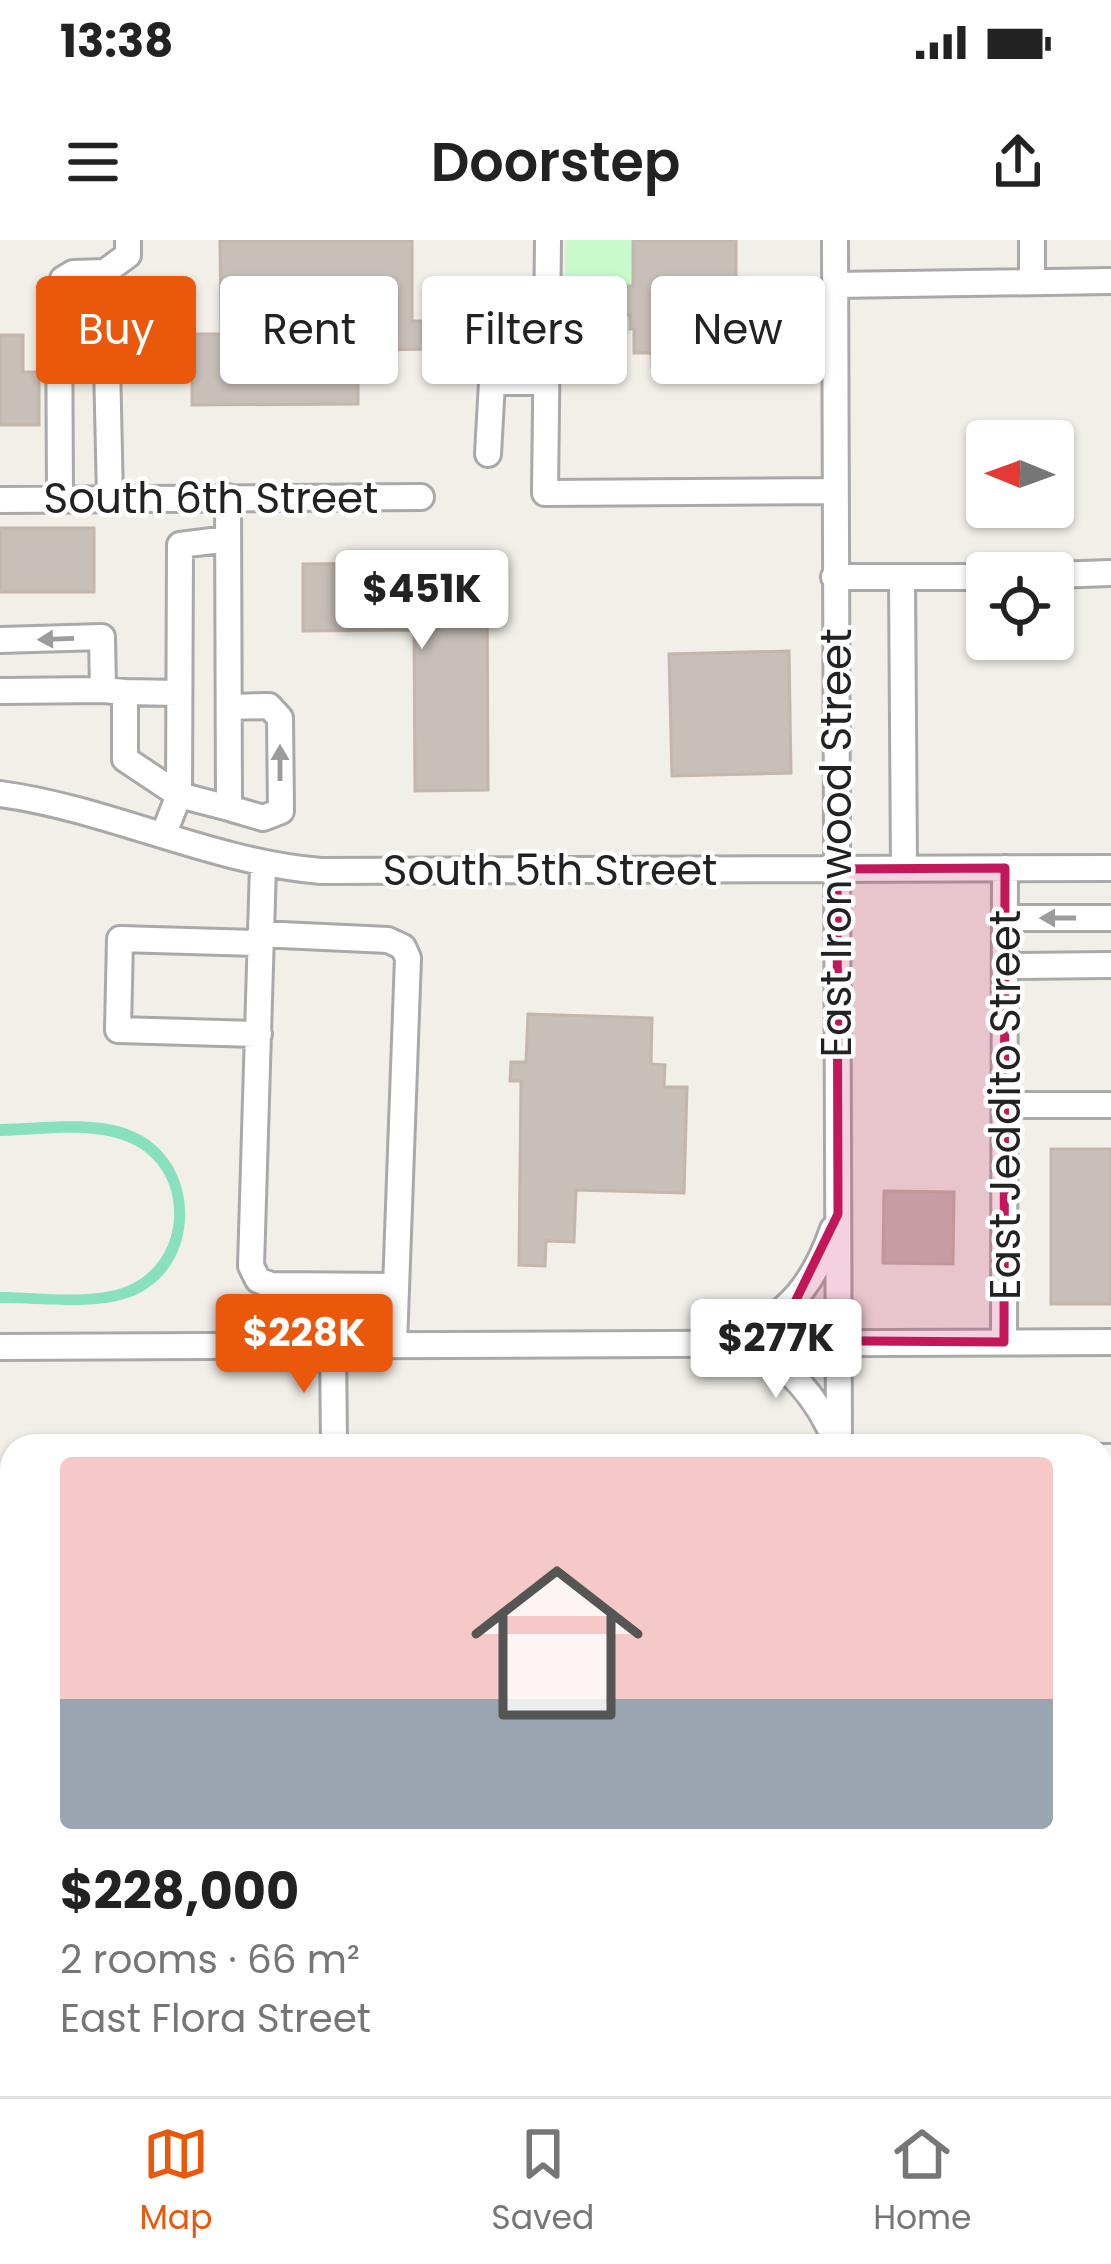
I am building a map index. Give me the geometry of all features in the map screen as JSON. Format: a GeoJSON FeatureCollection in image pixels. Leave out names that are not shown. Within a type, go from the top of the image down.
{"type":"FeatureCollection","features":[{"type":"Feature","properties":{"kind":"street"},"geometry":{"type":"LineString","coordinates":[[60,500],[59,291],[73,273],[106,272],[128,254],[128,240]]}},
{"type":"Feature","properties":{"kind":"street"},"geometry":{"type":"LineString","coordinates":[[547,276],[548,240]]}},
{"type":"Feature","properties":{"kind":"street","name":"East Ironwood Street"},"geometry":{"type":"LineString","coordinates":[[835,240],[838,1434]]}},
{"type":"Feature","properties":{"kind":"street"},"geometry":{"type":"LineString","coordinates":[[1031,282],[1032,240]]}},
{"type":"Feature","properties":{"kind":"street"},"geometry":{"type":"LineString","coordinates":[[106,272],[110,499]]}},
{"type":"Feature","properties":{"kind":"street"},"geometry":{"type":"LineString","coordinates":[[835,285],[1111,281]]}},
{"type":"Feature","properties":{"kind":"street"},"geometry":{"type":"LineString","coordinates":[[488,454],[492,384]]}},
{"type":"Feature","properties":{"kind":"street"},"geometry":{"type":"LineString","coordinates":[[546,384],[545,493],[834,491]]}},
{"type":"Feature","properties":{"kind":"street"},"geometry":{"type":"LineString","coordinates":[[228,497],[229,808]]}},
{"type":"Feature","properties":{"kind":"street","name":"South 6th Street"},"geometry":{"type":"LineString","coordinates":[[0,500],[421,497]]}},
{"type":"Feature","properties":{"kind":"street"},"geometry":{"type":"LineString","coordinates":[[164,833],[179,795],[180,545],[228,539]]}},
{"type":"Feature","properties":{"kind":"street"},"geometry":{"type":"LineString","coordinates":[[1074,574],[1111,573]]}},
{"type":"Feature","properties":{"kind":"street"},"geometry":{"type":"LineString","coordinates":[[834,578],[966,578]]}},
{"type":"Feature","properties":{"kind":"street"},"geometry":{"type":"LineString","coordinates":[[902,578],[904,868]]}},
{"type":"Feature","properties":{"kind":"street"},"geometry":{"type":"LineString","coordinates":[[0,640],[102,638],[125,759],[179,795],[262,818],[280,811],[280,718],[268,706],[229,707]]}},
{"type":"Feature","properties":{"kind":"street"},"geometry":{"type":"LineString","coordinates":[[0,692],[179,693]]}},
{"type":"Feature","properties":{"kind":"street","name":"South 5th Street"},"geometry":{"type":"LineString","coordinates":[[0,794],[68,804],[262,866],[1111,868]]}},
{"type":"Feature","properties":{"kind":"street"},"geometry":{"type":"LineString","coordinates":[[262,866],[250,1266],[258,1280],[271,1285],[396,1286]]}},
{"type":"Feature","properties":{"kind":"street","name":"East Jeddito Street"},"geometry":{"type":"LineString","coordinates":[[1004,1342],[1005,868]]}},
{"type":"Feature","properties":{"kind":"street"},"geometry":{"type":"LineString","coordinates":[[1005,918],[1111,918]]}},
{"type":"Feature","properties":{"kind":"street"},"geometry":{"type":"LineString","coordinates":[[259,1034],[118,1030],[120,939],[388,940],[403,947],[408,958],[394,1344]]}},
{"type":"Feature","properties":{"kind":"street"},"geometry":{"type":"LineString","coordinates":[[1005,966],[1111,965]]}},
{"type":"Feature","properties":{"kind":"street"},"geometry":{"type":"LineString","coordinates":[[1005,1105],[1111,1105]]}},
{"type":"Feature","properties":{"kind":"street"},"geometry":{"type":"LineString","coordinates":[[730,1340],[794,1304],[815,1272],[838,1214]]}},
{"type":"Feature","properties":{"kind":"street"},"geometry":{"type":"LineString","coordinates":[[730,1340],[774,1359],[802,1385],[831,1434]]}},
{"type":"Feature","properties":{"kind":"street"},"geometry":{"type":"LineString","coordinates":[[0,1347],[730,1340],[1111,1342]]}},
{"type":"Feature","properties":{"kind":"street"},"geometry":{"type":"LineString","coordinates":[[333,1345],[334,1434]]}},
{"type":"Feature","properties":{"kind":"highlighted area"},"geometry":{"type":"Polygon","coordinates":[[[1005,868],[1004,1342],[730,1340],[794,1304],[838,1214],[837,869],[1005,868]]]}},
{"type":"Feature","properties":{"kind":"green space"},"geometry":{"type":"Polygon","coordinates":[[[565,240],[633,240],[633,286],[627,287],[627,276],[565,276],[565,240]]]}},
{"type":"Feature","properties":{"kind":"green space"},"geometry":{"type":"Polygon","coordinates":[[[0,1124],[115,1125],[155,1145],[173,1166],[183,1191],[180,1245],[168,1269],[148,1288],[107,1303],[0,1303],[0,1292],[83,1294],[130,1285],[163,1255],[174,1213],[163,1172],[130,1143],[83,1133],[0,1136],[0,1124]]]}},
{"type":"Feature","properties":{"kind":"building"},"geometry":{"type":"Polygon","coordinates":[[[220,240],[412,240],[412,321],[422,321],[422,349],[398,350],[398,276],[220,276],[220,240]]]}},
{"type":"Feature","properties":{"kind":"building"},"geometry":{"type":"Polygon","coordinates":[[[633,240],[736,240],[736,276],[651,276],[651,353],[634,353],[634,329],[627,315],[627,286],[633,286],[633,240]]]}},
{"type":"Feature","properties":{"kind":"building"},"geometry":{"type":"Polygon","coordinates":[[[196,334],[220,334],[220,384],[358,384],[358,404],[192,405],[196,334]]]}},
{"type":"Feature","properties":{"kind":"building"},"geometry":{"type":"Polygon","coordinates":[[[0,335],[23,335],[23,372],[36,372],[39,384],[39,425],[0,425],[0,335]]]}},
{"type":"Feature","properties":{"kind":"building"},"geometry":{"type":"Polygon","coordinates":[[[0,528],[94,528],[94,592],[0,592],[0,528]]]}},
{"type":"Feature","properties":{"kind":"building"},"geometry":{"type":"Polygon","coordinates":[[[487,562],[488,790],[415,791],[414,630],[303,631],[303,564],[487,562]]]}},
{"type":"Feature","properties":{"kind":"building"},"geometry":{"type":"Polygon","coordinates":[[[789,651],[791,773],[672,776],[669,654],[789,651]]]}},
{"type":"Feature","properties":{"kind":"building"},"geometry":{"type":"Polygon","coordinates":[[[528,1014],[652,1018],[651,1064],[665,1065],[664,1087],[687,1087],[684,1193],[576,1190],[574,1242],[546,1241],[545,1266],[519,1265],[521,1081],[510,1081],[511,1062],[526,1062],[528,1014]]]}},
{"type":"Feature","properties":{"kind":"building"},"geometry":{"type":"Polygon","coordinates":[[[1051,1149],[1111,1149],[1111,1304],[1051,1304],[1051,1149]]]}},
{"type":"Feature","properties":{"kind":"building"},"geometry":{"type":"Polygon","coordinates":[[[884,1191],[954,1192],[953,1264],[883,1263],[884,1191]]]}}]}
